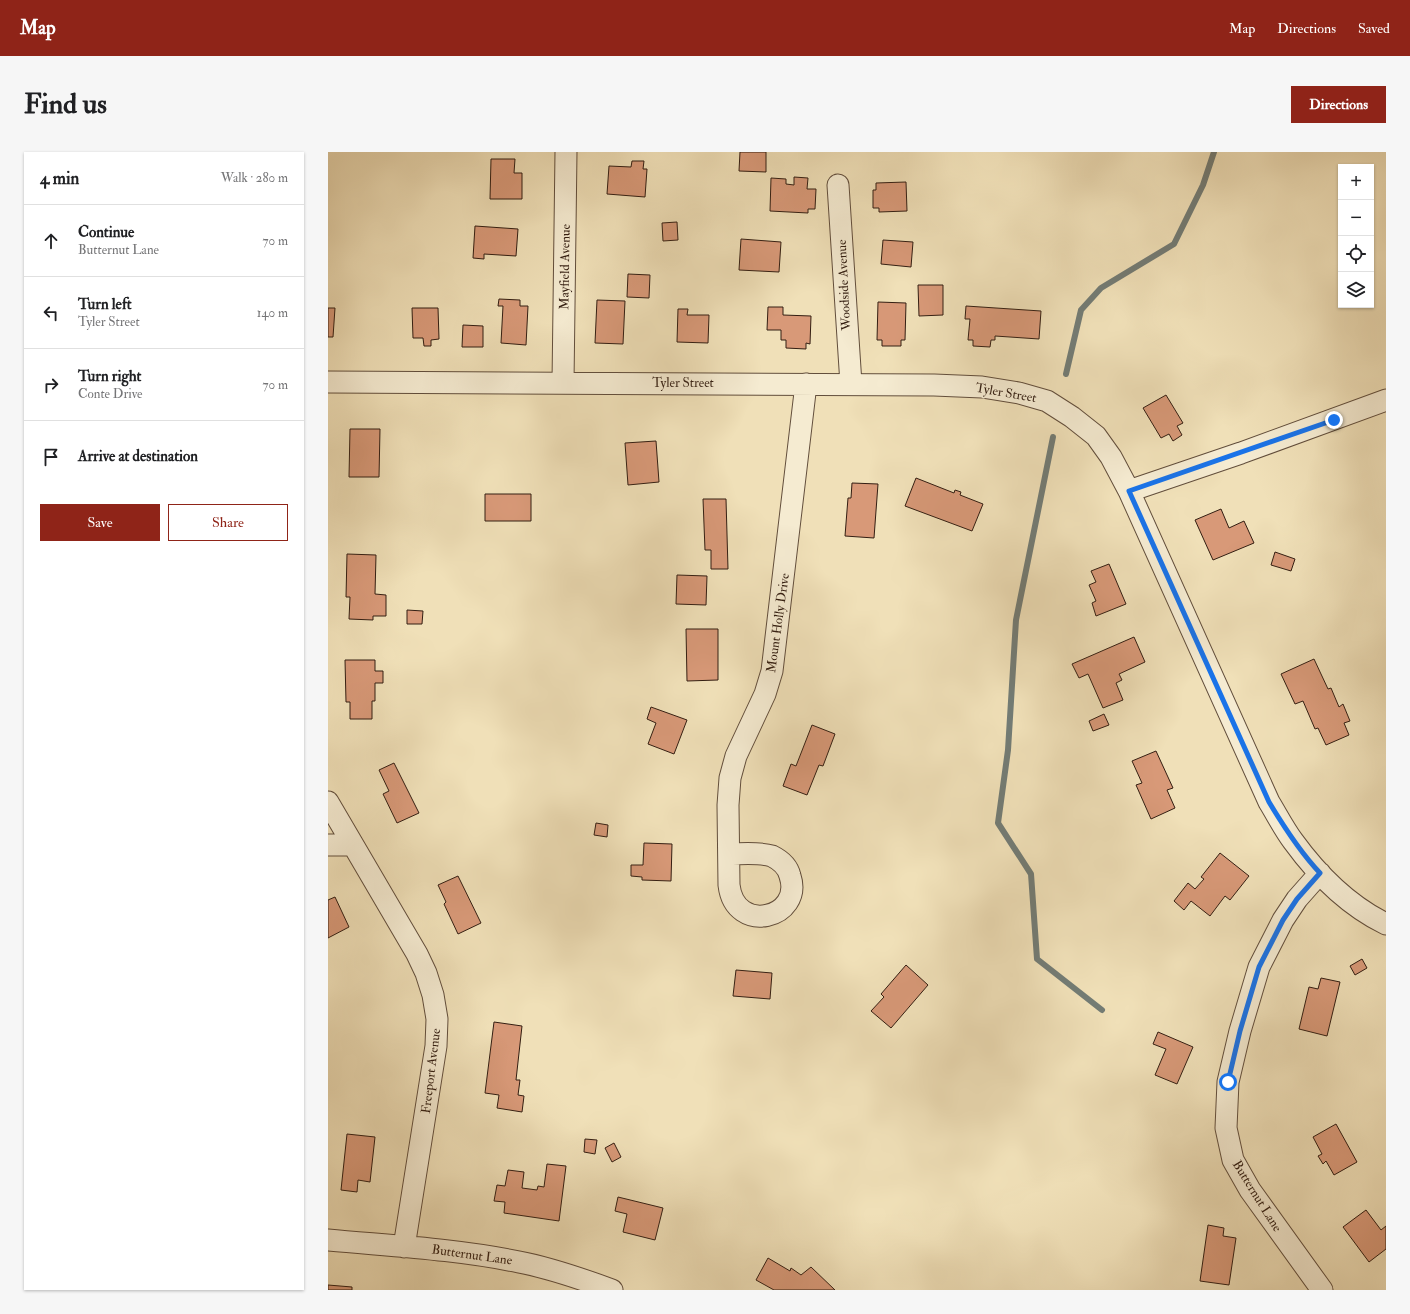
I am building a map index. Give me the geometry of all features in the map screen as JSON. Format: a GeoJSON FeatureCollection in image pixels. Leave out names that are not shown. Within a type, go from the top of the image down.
{"type":"FeatureCollection","features":[{"type":"Feature","properties":{"kind":"street","name":"Mayfield Avenue"},"geometry":{"type":"LineString","coordinates":[[563,383],[566,152]]}},
{"type":"Feature","properties":{"kind":"street","name":"Woodside Avenue"},"geometry":{"type":"LineString","coordinates":[[838,185],[850,384]]}},
{"type":"Feature","properties":{"kind":"street","name":"Tyler Street"},"geometry":{"type":"LineString","coordinates":[[328,382],[934,385],[982,387],[1019,393],[1047,401],[1072,417],[1096,436],[1111,457],[1129,491],[1269,802],[1292,840],[1320,873],[1359,908],[1386,924]]}},
{"type":"Feature","properties":{"kind":"street","name":"Mount Holly Drive"},"geometry":{"type":"LineString","coordinates":[[729,854],[728,805],[730,778],[736,756],[765,694],[772,672],[806,384]]}},
{"type":"Feature","properties":{"kind":"street"},"geometry":{"type":"LineString","coordinates":[[1129,491],[1241,453],[1386,400]]}},
{"type":"Feature","properties":{"kind":"street","name":"Freeport Avenue"},"geometry":{"type":"LineString","coordinates":[[328,802],[418,954],[433,995],[437,1019],[436,1046],[404,1247]]}},
{"type":"Feature","properties":{"kind":"street"},"geometry":{"type":"LineString","coordinates":[[328,845],[354,845]]}},
{"type":"Feature","properties":{"kind":"street","name":"Butternut Lane"},"geometry":{"type":"LineString","coordinates":[[1315,1287],[1250,1190],[1233,1160],[1226,1128],[1228,1082],[1240,1031],[1259,967],[1283,920],[1297,899],[1320,873]]}},
{"type":"Feature","properties":{"kind":"street","name":"Butternut Lane"},"geometry":{"type":"LineString","coordinates":[[328,1240],[457,1252],[519,1262],[582,1278],[612,1290]]}},
{"type":"Feature","properties":{"kind":"building"},"geometry":{"type":"Polygon","coordinates":[[[740,152],[766,152],[766,172],[739,171],[740,152]]]}},
{"type":"Feature","properties":{"kind":"building"},"geometry":{"type":"Polygon","coordinates":[[[491,159],[515,159],[514,173],[522,173],[522,199],[490,199],[491,159]]]}},
{"type":"Feature","properties":{"kind":"building"},"geometry":{"type":"Polygon","coordinates":[[[632,161],[644,161],[643,169],[647,169],[645,197],[607,194],[609,166],[631,167],[632,161]]]}},
{"type":"Feature","properties":{"kind":"building"},"geometry":{"type":"Polygon","coordinates":[[[794,177],[808,178],[807,189],[816,189],[815,209],[808,209],[808,213],[770,211],[771,178],[786,179],[786,184],[794,185],[794,177]]]}},
{"type":"Feature","properties":{"kind":"building"},"geometry":{"type":"Polygon","coordinates":[[[906,182],[907,211],[879,212],[879,208],[873,208],[873,190],[876,190],[876,183],[906,182]]]}},
{"type":"Feature","properties":{"kind":"building"},"geometry":{"type":"Polygon","coordinates":[[[677,222],[678,240],[663,241],[662,223],[677,222]]]}},
{"type":"Feature","properties":{"kind":"building"},"geometry":{"type":"Polygon","coordinates":[[[475,226],[518,229],[516,256],[484,254],[484,259],[473,258],[475,226]]]}},
{"type":"Feature","properties":{"kind":"building"},"geometry":{"type":"Polygon","coordinates":[[[741,239],[781,242],[779,272],[739,270],[741,239]]]}},
{"type":"Feature","properties":{"kind":"building"},"geometry":{"type":"Polygon","coordinates":[[[883,240],[913,242],[911,267],[881,264],[883,240]]]}},
{"type":"Feature","properties":{"kind":"building"},"geometry":{"type":"Polygon","coordinates":[[[628,274],[650,275],[649,298],[627,297],[628,274]]]}},
{"type":"Feature","properties":{"kind":"building"},"geometry":{"type":"Polygon","coordinates":[[[918,285],[943,285],[943,315],[919,316],[918,285]]]}},
{"type":"Feature","properties":{"kind":"building"},"geometry":{"type":"Polygon","coordinates":[[[499,299],[520,300],[520,306],[528,306],[526,345],[501,343],[503,306],[498,306],[499,299]]]}},
{"type":"Feature","properties":{"kind":"building"},"geometry":{"type":"Polygon","coordinates":[[[597,300],[625,301],[623,344],[595,343],[597,300]]]}},
{"type":"Feature","properties":{"kind":"building"},"geometry":{"type":"Polygon","coordinates":[[[878,302],[906,303],[905,340],[901,340],[901,346],[882,346],[882,340],[877,340],[878,302]]]}},
{"type":"Feature","properties":{"kind":"building"},"geometry":{"type":"Polygon","coordinates":[[[966,306],[1041,311],[1039,339],[995,336],[995,340],[991,340],[990,347],[973,346],[973,340],[968,340],[970,319],[965,319],[966,306]]]}},
{"type":"Feature","properties":{"kind":"building"},"geometry":{"type":"Polygon","coordinates":[[[768,307],[783,307],[783,315],[811,316],[810,344],[806,343],[806,349],[786,348],[786,340],[781,340],[781,330],[767,330],[768,307]]]}},
{"type":"Feature","properties":{"kind":"building"},"geometry":{"type":"Polygon","coordinates":[[[328,308],[335,308],[333,337],[328,337],[328,308]]]}},
{"type":"Feature","properties":{"kind":"building"},"geometry":{"type":"Polygon","coordinates":[[[412,308],[438,308],[439,339],[431,340],[431,346],[424,346],[423,338],[413,338],[412,308]]]}},
{"type":"Feature","properties":{"kind":"building"},"geometry":{"type":"Polygon","coordinates":[[[678,309],[688,309],[687,315],[709,315],[708,343],[677,342],[678,309]]]}},
{"type":"Feature","properties":{"kind":"building"},"geometry":{"type":"Polygon","coordinates":[[[463,325],[483,326],[483,347],[462,347],[463,325]]]}},
{"type":"Feature","properties":{"kind":"building"},"geometry":{"type":"Polygon","coordinates":[[[1166,395],[1183,423],[1177,426],[1182,435],[1173,441],[1169,434],[1161,438],[1143,408],[1166,395]]]}},
{"type":"Feature","properties":{"kind":"building"},"geometry":{"type":"Polygon","coordinates":[[[350,429],[380,429],[379,477],[349,477],[350,429]]]}},
{"type":"Feature","properties":{"kind":"building"},"geometry":{"type":"Polygon","coordinates":[[[656,441],[659,482],[628,485],[625,443],[656,441]]]}},
{"type":"Feature","properties":{"kind":"building"},"geometry":{"type":"Polygon","coordinates":[[[916,478],[954,493],[955,490],[961,492],[960,495],[983,504],[972,531],[905,506],[916,478]]]}},
{"type":"Feature","properties":{"kind":"building"},"geometry":{"type":"Polygon","coordinates":[[[852,483],[878,484],[874,538],[845,536],[848,498],[851,498],[852,483]]]}},
{"type":"Feature","properties":{"kind":"building"},"geometry":{"type":"Polygon","coordinates":[[[485,494],[531,494],[531,521],[485,521],[485,494]]]}},
{"type":"Feature","properties":{"kind":"building"},"geometry":{"type":"Polygon","coordinates":[[[703,499],[726,499],[728,569],[711,569],[711,550],[705,550],[703,499]]]}},
{"type":"Feature","properties":{"kind":"building"},"geometry":{"type":"Polygon","coordinates":[[[1221,509],[1229,528],[1244,521],[1254,543],[1213,560],[1195,520],[1221,509]]]}},
{"type":"Feature","properties":{"kind":"building"},"geometry":{"type":"Polygon","coordinates":[[[1275,552],[1295,559],[1291,571],[1271,565],[1275,552]]]}},
{"type":"Feature","properties":{"kind":"building"},"geometry":{"type":"Polygon","coordinates":[[[347,554],[376,555],[375,594],[386,595],[386,616],[373,616],[373,620],[349,619],[350,597],[346,597],[347,554]]]}},
{"type":"Feature","properties":{"kind":"building"},"geometry":{"type":"Polygon","coordinates":[[[1109,564],[1126,604],[1096,616],[1092,603],[1096,601],[1089,585],[1096,582],[1091,571],[1109,564]]]}},
{"type":"Feature","properties":{"kind":"building"},"geometry":{"type":"Polygon","coordinates":[[[677,575],[707,576],[706,605],[676,604],[677,575]]]}},
{"type":"Feature","properties":{"kind":"building"},"geometry":{"type":"Polygon","coordinates":[[[407,610],[423,611],[422,624],[407,624],[407,610]]]}},
{"type":"Feature","properties":{"kind":"building"},"geometry":{"type":"Polygon","coordinates":[[[686,629],[718,629],[718,680],[687,681],[686,629]]]}},
{"type":"Feature","properties":{"kind":"building"},"geometry":{"type":"Polygon","coordinates":[[[1134,637],[1145,662],[1119,674],[1122,680],[1116,683],[1123,700],[1103,708],[1088,674],[1079,678],[1072,664],[1134,637]]]}},
{"type":"Feature","properties":{"kind":"building"},"geometry":{"type":"Polygon","coordinates":[[[1314,659],[1328,689],[1331,688],[1339,707],[1343,704],[1350,721],[1344,723],[1349,735],[1326,745],[1318,728],[1315,729],[1303,701],[1295,704],[1281,674],[1314,659]]]}},
{"type":"Feature","properties":{"kind":"building"},"geometry":{"type":"Polygon","coordinates":[[[345,660],[375,660],[375,671],[383,671],[383,683],[375,683],[375,701],[372,701],[372,719],[350,719],[350,702],[346,702],[345,660]]]}},
{"type":"Feature","properties":{"kind":"building"},"geometry":{"type":"Polygon","coordinates":[[[651,707],[687,720],[674,754],[648,744],[656,723],[647,719],[651,707]]]}},
{"type":"Feature","properties":{"kind":"building"},"geometry":{"type":"Polygon","coordinates":[[[1104,714],[1109,725],[1093,731],[1089,721],[1104,714]]]}},
{"type":"Feature","properties":{"kind":"building"},"geometry":{"type":"Polygon","coordinates":[[[812,725],[835,734],[823,766],[819,765],[807,795],[783,786],[791,764],[796,766],[812,725]]]}},
{"type":"Feature","properties":{"kind":"building"},"geometry":{"type":"Polygon","coordinates":[[[1156,751],[1173,788],[1167,790],[1175,808],[1151,819],[1136,785],[1142,783],[1132,761],[1156,751]]]}},
{"type":"Feature","properties":{"kind":"building"},"geometry":{"type":"Polygon","coordinates":[[[394,763],[419,813],[397,823],[383,794],[389,791],[379,770],[394,763]]]}},
{"type":"Feature","properties":{"kind":"building"},"geometry":{"type":"Polygon","coordinates":[[[596,823],[608,825],[607,837],[594,835],[596,823]]]}},
{"type":"Feature","properties":{"kind":"building"},"geometry":{"type":"Polygon","coordinates":[[[644,843],[672,844],[671,881],[642,880],[642,877],[631,876],[631,865],[643,865],[644,843]]]}},
{"type":"Feature","properties":{"kind":"building"},"geometry":{"type":"Polygon","coordinates":[[[1220,853],[1249,876],[1230,900],[1225,896],[1210,916],[1191,901],[1184,910],[1174,901],[1188,883],[1195,889],[1204,879],[1201,877],[1220,853]]]}},
{"type":"Feature","properties":{"kind":"building"},"geometry":{"type":"Polygon","coordinates":[[[458,876],[481,923],[458,934],[444,904],[446,902],[438,885],[458,876]]]}},
{"type":"Feature","properties":{"kind":"building"},"geometry":{"type":"Polygon","coordinates":[[[335,897],[349,927],[328,938],[328,900],[335,897]]]}},
{"type":"Feature","properties":{"kind":"building"},"geometry":{"type":"Polygon","coordinates":[[[1362,959],[1367,968],[1355,975],[1350,966],[1362,959]]]}},
{"type":"Feature","properties":{"kind":"building"},"geometry":{"type":"Polygon","coordinates":[[[906,965],[928,985],[891,1028],[871,1011],[884,997],[881,994],[906,965]]]}},
{"type":"Feature","properties":{"kind":"building"},"geometry":{"type":"Polygon","coordinates":[[[736,970],[772,973],[770,999],[733,996],[736,970]]]}},
{"type":"Feature","properties":{"kind":"building"},"geometry":{"type":"Polygon","coordinates":[[[1321,978],[1340,982],[1327,1036],[1299,1029],[1309,987],[1318,989],[1321,978]]]}},
{"type":"Feature","properties":{"kind":"building"},"geometry":{"type":"Polygon","coordinates":[[[494,1022],[522,1026],[516,1080],[520,1080],[518,1095],[524,1096],[522,1112],[497,1108],[499,1095],[485,1093],[494,1022]]]}},
{"type":"Feature","properties":{"kind":"building"},"geometry":{"type":"Polygon","coordinates":[[[1158,1032],[1193,1047],[1177,1084],[1155,1075],[1166,1049],[1153,1044],[1158,1032]]]}},
{"type":"Feature","properties":{"kind":"building"},"geometry":{"type":"Polygon","coordinates":[[[1336,1124],[1357,1162],[1334,1175],[1326,1161],[1323,1164],[1318,1156],[1322,1154],[1313,1137],[1336,1124]]]}},
{"type":"Feature","properties":{"kind":"building"},"geometry":{"type":"Polygon","coordinates":[[[347,1134],[375,1137],[370,1182],[358,1180],[357,1192],[341,1190],[347,1134]]]}},
{"type":"Feature","properties":{"kind":"building"},"geometry":{"type":"Polygon","coordinates":[[[585,1139],[597,1140],[595,1154],[584,1152],[585,1139]]]}},
{"type":"Feature","properties":{"kind":"building"},"geometry":{"type":"Polygon","coordinates":[[[614,1143],[621,1157],[612,1162],[605,1148],[614,1143]]]}},
{"type":"Feature","properties":{"kind":"building"},"geometry":{"type":"Polygon","coordinates":[[[547,1164],[566,1166],[559,1221],[504,1213],[505,1202],[494,1201],[497,1185],[505,1186],[508,1170],[524,1172],[522,1188],[537,1190],[538,1186],[544,1187],[547,1164]]]}},
{"type":"Feature","properties":{"kind":"building"},"geometry":{"type":"Polygon","coordinates":[[[618,1197],[663,1208],[655,1240],[623,1232],[627,1214],[615,1211],[618,1197]]]}},
{"type":"Feature","properties":{"kind":"building"},"geometry":{"type":"Polygon","coordinates":[[[1366,1210],[1381,1230],[1386,1226],[1386,1249],[1369,1262],[1343,1227],[1366,1210]]]}},
{"type":"Feature","properties":{"kind":"building"},"geometry":{"type":"Polygon","coordinates":[[[1208,1225],[1224,1228],[1223,1236],[1236,1238],[1229,1285],[1200,1281],[1208,1225]]]}},
{"type":"Feature","properties":{"kind":"building"},"geometry":{"type":"Polygon","coordinates":[[[768,1258],[790,1271],[791,1268],[801,1275],[811,1267],[835,1290],[774,1290],[756,1280],[768,1258]]]}},
{"type":"Feature","properties":{"kind":"building"},"geometry":{"type":"Polygon","coordinates":[[[328,1285],[352,1287],[352,1290],[328,1290],[328,1285]]]}},
{"type":"Feature","properties":{"kind":"waterway"},"geometry":{"type":"LineString","coordinates":[[1066,374],[1081,310],[1101,288],[1174,244],[1203,185],[1214,152]]}},
{"type":"Feature","properties":{"kind":"waterway"},"geometry":{"type":"LineString","coordinates":[[1053,437],[1016,620],[1008,750],[998,823],[1031,874],[1037,959],[1102,1010]]}},
{"type":"Feature","properties":{"kind":"route"},"geometry":{"type":"LineString","coordinates":[[1228,1082],[1240,1031],[1259,967],[1283,920],[1297,899],[1320,873],[1292,840],[1269,802],[1129,491],[1334,420]]}}]}
